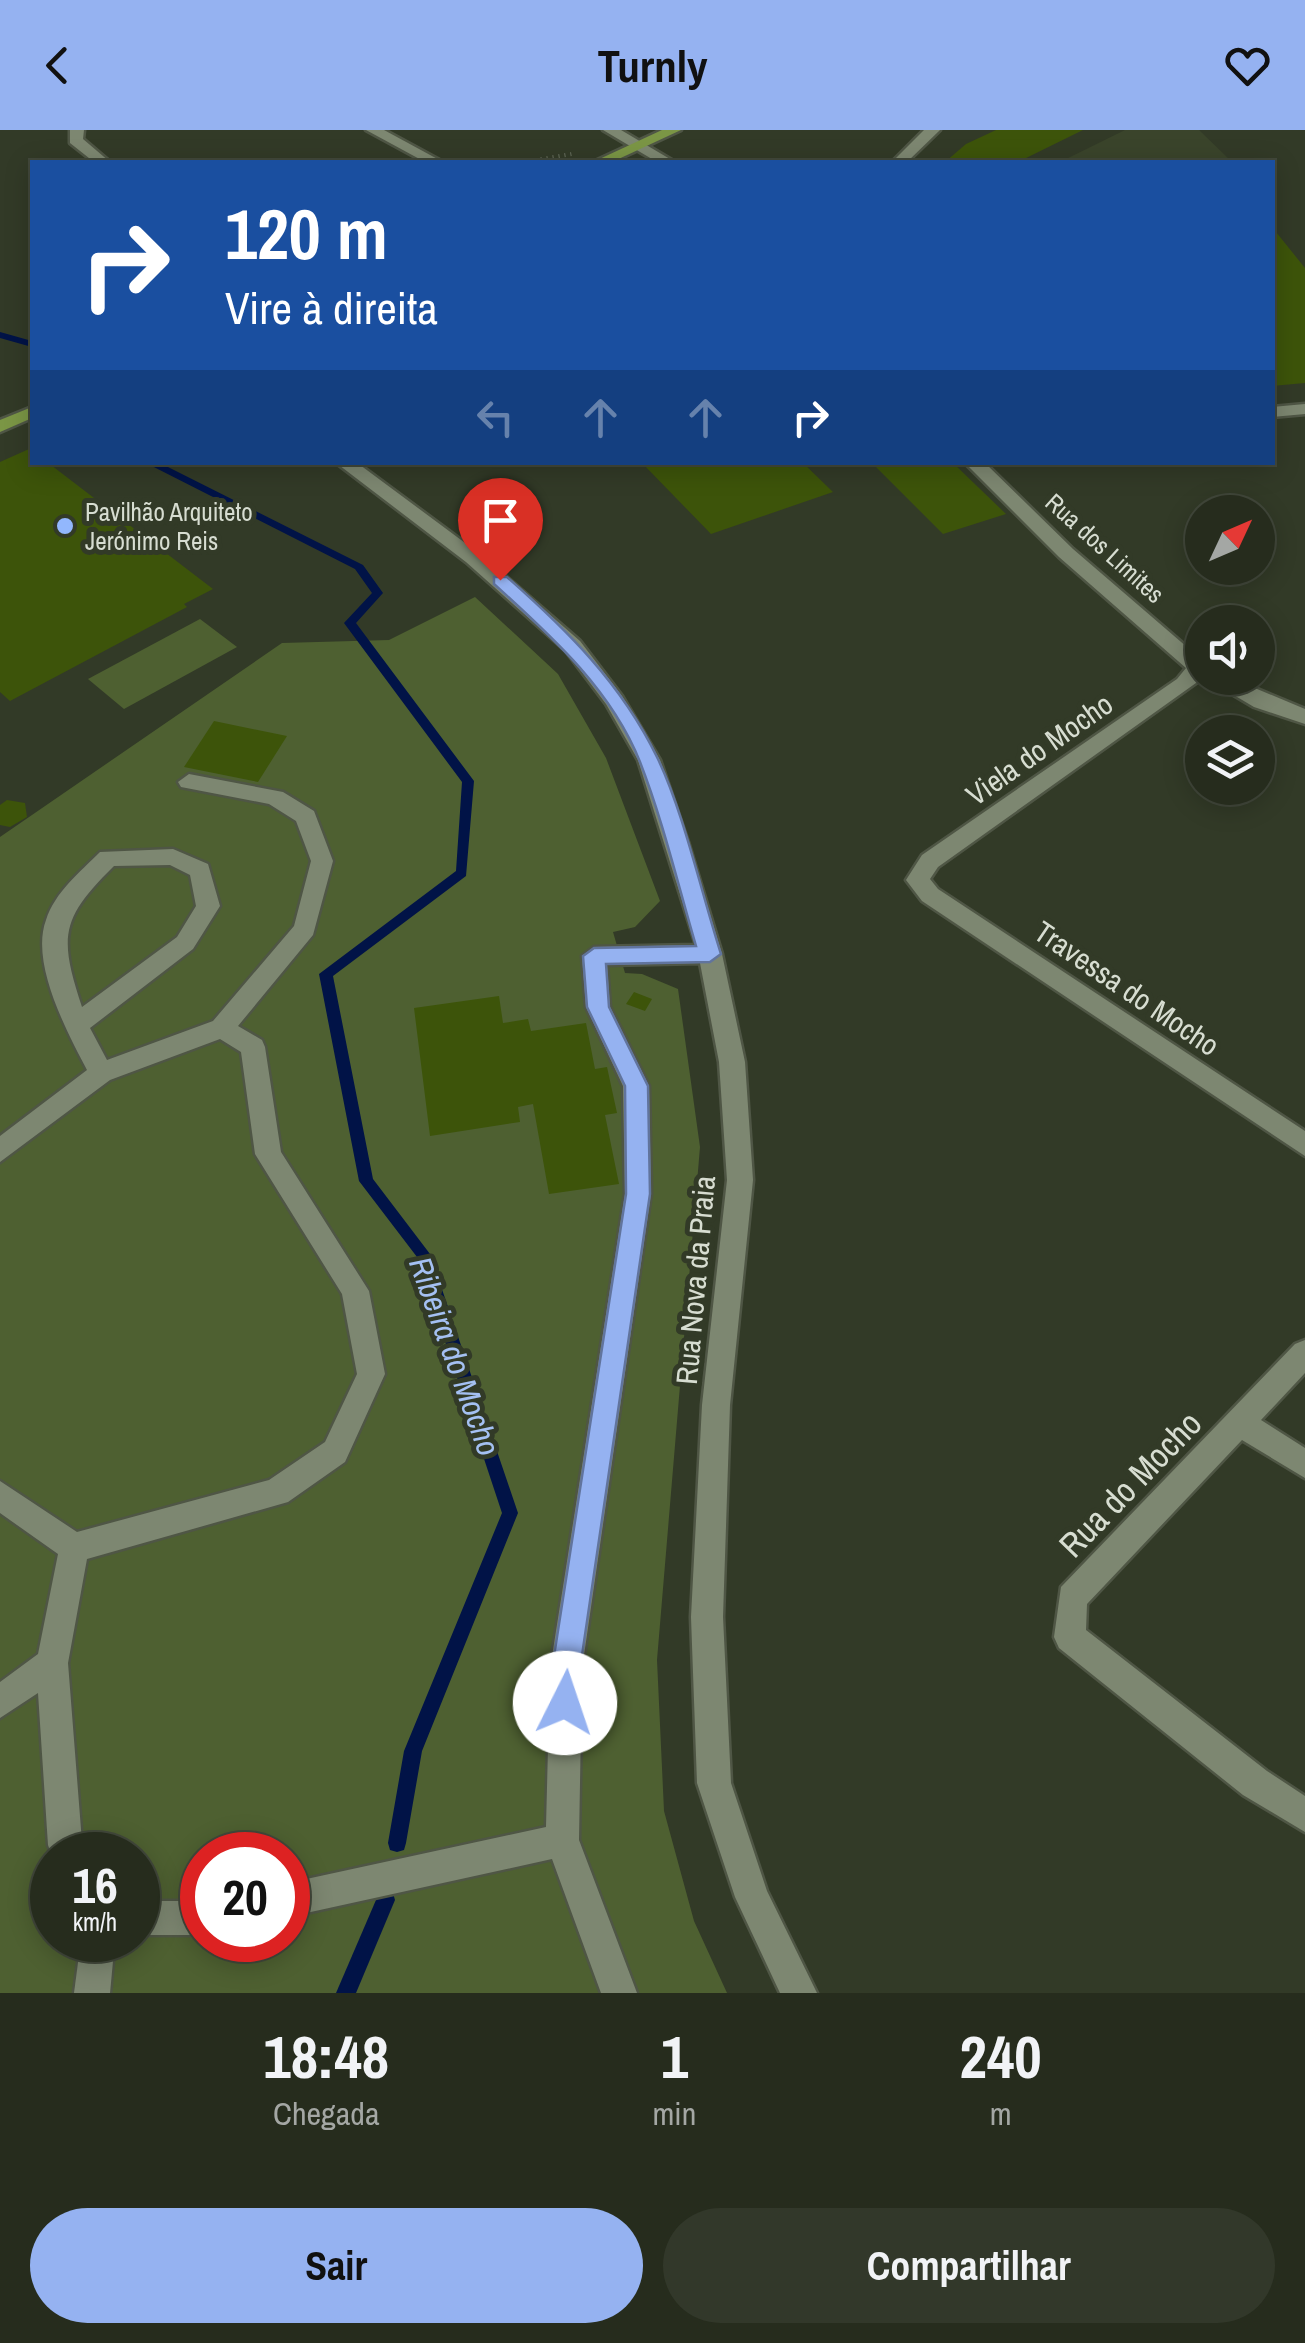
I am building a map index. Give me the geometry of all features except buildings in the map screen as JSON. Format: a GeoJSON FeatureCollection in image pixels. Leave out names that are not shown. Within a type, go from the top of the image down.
{"type":"FeatureCollection","features":[{"type":"Feature","properties":{"kind":"main road"},"geometry":{"type":"LineString","coordinates":[[606,160],[674,130]]}},
{"type":"Feature","properties":{"kind":"main road"},"geometry":{"type":"LineString","coordinates":[[0,426],[30,413]]}},
{"type":"Feature","properties":{"kind":"street"},"geometry":{"type":"LineString","coordinates":[[76,130],[75,140],[80,148],[99,160]]}},
{"type":"Feature","properties":{"kind":"street"},"geometry":{"type":"LineString","coordinates":[[373,130],[431,160]]}},
{"type":"Feature","properties":{"kind":"street"},"geometry":{"type":"LineString","coordinates":[[610,130],[662,160]]}},
{"type":"Feature","properties":{"kind":"street"},"geometry":{"type":"LineString","coordinates":[[902,160],[933,130]]}},
{"type":"Feature","properties":{"kind":"street"},"geometry":{"type":"LineString","coordinates":[[1275,412],[1305,409]]}},
{"type":"Feature","properties":{"kind":"street","name":"Rua Nova da Praia"},"geometry":{"type":"LineString","coordinates":[[348,465],[528,603],[573,646],[615,701],[649,760],[710,954],[732,1062],[740,1180],[716,1405],[708,1598],[714,1783],[752,1897],[799,1993]]}},
{"type":"Feature","properties":{"kind":"street","name":"Rua dos Limites"},"geometry":{"type":"LineString","coordinates":[[976,465],[1066,553],[1185,655]]}},
{"type":"Feature","properties":{"kind":"street","name":"Viela do Mocho"},"geometry":{"type":"LineString","coordinates":[[916,880],[930,861],[1185,683]]}},
{"type":"Feature","properties":{"kind":"street","name":"Rua dos Limites"},"geometry":{"type":"LineString","coordinates":[[1248,695],[1305,717]]}},
{"type":"Feature","properties":{"kind":"street"},"geometry":{"type":"LineString","coordinates":[[0,1150],[101,1073],[222,1028],[304,929],[322,861],[306,818],[275,797],[189,782]]}},
{"type":"Feature","properties":{"kind":"street"},"geometry":{"type":"LineString","coordinates":[[76,1024],[186,943],[208,906],[200,870],[173,857],[108,858],[66,897],[50,941],[76,1024],[101,1073]]}},
{"type":"Feature","properties":{"kind":"street","name":"Travessa do Mocho"},"geometry":{"type":"LineString","coordinates":[[916,880],[930,895],[1305,1145]]}},
{"type":"Feature","properties":{"kind":"street"},"geometry":{"type":"LineString","coordinates":[[618,1993],[562,1840],[566,1669],[638,1194],[636,1086],[598,1007],[594,956],[710,954]]}},
{"type":"Feature","properties":{"kind":"street"},"geometry":{"type":"LineString","coordinates":[[74,1548],[277,1492],[335,1452],[371,1374],[355,1291],[268,1154],[253,1046],[222,1028]]}},
{"type":"Feature","properties":{"kind":"street","name":"Rua do Mocho"},"geometry":{"type":"LineString","coordinates":[[1305,1352],[1072,1598],[1070,1637],[1255,1784],[1305,1816]]}},
{"type":"Feature","properties":{"kind":"street"},"geometry":{"type":"LineString","coordinates":[[1241,1423],[1305,1464]]}},
{"type":"Feature","properties":{"kind":"street"},"geometry":{"type":"LineString","coordinates":[[0,1495],[74,1548]]}},
{"type":"Feature","properties":{"kind":"street"},"geometry":{"type":"LineString","coordinates":[[64,1832],[52,1663],[74,1548]]}},
{"type":"Feature","properties":{"kind":"street"},"geometry":{"type":"LineString","coordinates":[[0,1702],[52,1663]]}},
{"type":"Feature","properties":{"kind":"street"},"geometry":{"type":"LineString","coordinates":[[310,1895],[562,1840]]}},
{"type":"Feature","properties":{"kind":"street"},"geometry":{"type":"LineString","coordinates":[[92,1993],[96,1962]]}},
{"type":"Feature","properties":{"kind":"shaded area"},"geometry":{"type":"Polygon","coordinates":[[[1125,130],[1199,130],[1230,160],[1064,160],[1125,130]]]}},
{"type":"Feature","properties":{"kind":"green space"},"geometry":{"type":"Polygon","coordinates":[[[475,597],[558,674],[606,758],[660,901],[635,927],[613,932],[625,973],[642,974],[678,989],[700,1147],[657,1660],[664,1811],[694,1921],[727,1993],[0,1993],[0,837],[282,643],[389,640],[475,597]]]}},
{"type":"Feature","properties":{"kind":"green space"},"geometry":{"type":"Polygon","coordinates":[[[200,619],[237,647],[124,709],[88,679],[200,619]]]}},
{"type":"Feature","properties":{"kind":"waterway","name":"Ribeira do Mocho"},"geometry":{"type":"LineString","coordinates":[[0,335],[30,343]]}},
{"type":"Feature","properties":{"kind":"waterway","name":"Ribeira do Mocho"},"geometry":{"type":"LineString","coordinates":[[155,465],[359,567],[378,593],[350,623],[468,781],[462,873],[326,974],[366,1181],[423,1254],[510,1513],[413,1751],[397,1843]]}},
{"type":"Feature","properties":{"kind":"waterway","name":"Ribeira do Mocho"},"geometry":{"type":"LineString","coordinates":[[346,1993],[386,1900]]}},
{"type":"Feature","properties":{"kind":"place","name":"Pavilhão Arquiteto Jerónimo Reis"},"geometry":{"type":"Point","coordinates":[65,526]}},
{"type":"Feature","properties":{"kind":"route"},"geometry":{"type":"LineString","coordinates":[[500,580],[573,646],[615,701],[649,760],[710,954],[594,956],[598,1007],[636,1086],[638,1194],[566,1669],[565,1703]]}}]}
